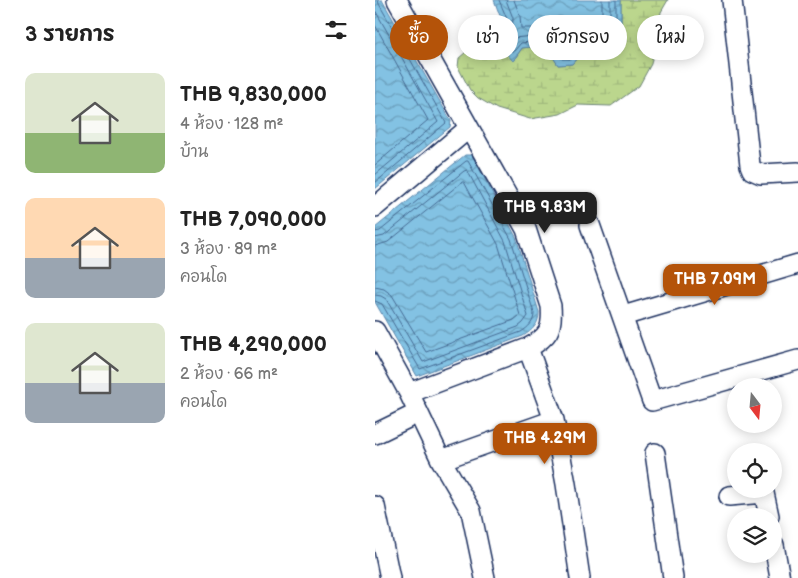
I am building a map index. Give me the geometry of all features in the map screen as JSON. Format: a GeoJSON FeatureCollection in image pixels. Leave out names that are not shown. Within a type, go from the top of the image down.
{"type":"FeatureCollection","features":[{"type":"Feature","properties":{"kind":"street"},"geometry":{"type":"LineString","coordinates":[[397,0],[526,229],[551,306],[552,318],[550,329],[543,339],[528,348],[409,393]]}},
{"type":"Feature","properties":{"kind":"street"},"geometry":{"type":"LineString","coordinates":[[733,0],[750,165],[752,170],[761,174],[798,172]]}},
{"type":"Feature","properties":{"kind":"street"},"geometry":{"type":"LineString","coordinates":[[375,207],[469,128]]}},
{"type":"Feature","properties":{"kind":"street"},"geometry":{"type":"LineString","coordinates":[[590,226],[652,401],[798,360]]}},
{"type":"Feature","properties":{"kind":"street"},"geometry":{"type":"LineString","coordinates":[[623,316],[798,264]]}},
{"type":"Feature","properties":{"kind":"street"},"geometry":{"type":"LineString","coordinates":[[375,331],[409,393],[441,460],[471,511],[485,578]]}},
{"type":"Feature","properties":{"kind":"street"},"geometry":{"type":"LineString","coordinates":[[528,348],[554,420],[580,578]]}},
{"type":"Feature","properties":{"kind":"street"},"geometry":{"type":"LineString","coordinates":[[375,434],[418,413]]}},
{"type":"Feature","properties":{"kind":"street"},"geometry":{"type":"LineString","coordinates":[[441,460],[554,420]]}},
{"type":"Feature","properties":{"kind":"street"},"geometry":{"type":"LineString","coordinates":[[655,453],[673,578]]}},
{"type":"Feature","properties":{"kind":"street"},"geometry":{"type":"LineString","coordinates":[[375,506],[390,578]]}},
{"type":"Feature","properties":{"kind":"street"},"geometry":{"type":"LineString","coordinates":[[777,563],[780,578]]}},
{"type":"Feature","properties":{"kind":"green space"},"geometry":{"type":"Polygon","coordinates":[[[621,0],[668,0],[660,15],[637,15],[637,60],[652,60],[651,64],[639,86],[611,106],[578,105],[560,114],[530,119],[497,109],[478,98],[470,90],[458,67],[459,60],[518,60],[518,54],[522,48],[528,47],[528,60],[555,60],[558,65],[572,64],[575,60],[627,60],[627,15],[621,15],[621,0]]]}},
{"type":"Feature","properties":{"kind":"water"},"geometry":{"type":"Polygon","coordinates":[[[375,0],[382,0],[391,15],[390,60],[416,60],[451,121],[450,127],[375,189],[375,0]]]}},
{"type":"Feature","properties":{"kind":"water"},"geometry":{"type":"Polygon","coordinates":[[[494,0],[621,0],[621,15],[528,15],[528,47],[522,48],[518,54],[518,15],[500,15],[494,0]]]}},
{"type":"Feature","properties":{"kind":"water"},"geometry":{"type":"Polygon","coordinates":[[[555,60],[575,60],[572,64],[558,65],[555,60]]]}},
{"type":"Feature","properties":{"kind":"water"},"geometry":{"type":"Polygon","coordinates":[[[465,155],[472,155],[516,237],[539,316],[535,326],[523,336],[417,376],[375,302],[375,228],[465,155]]]}}]}
